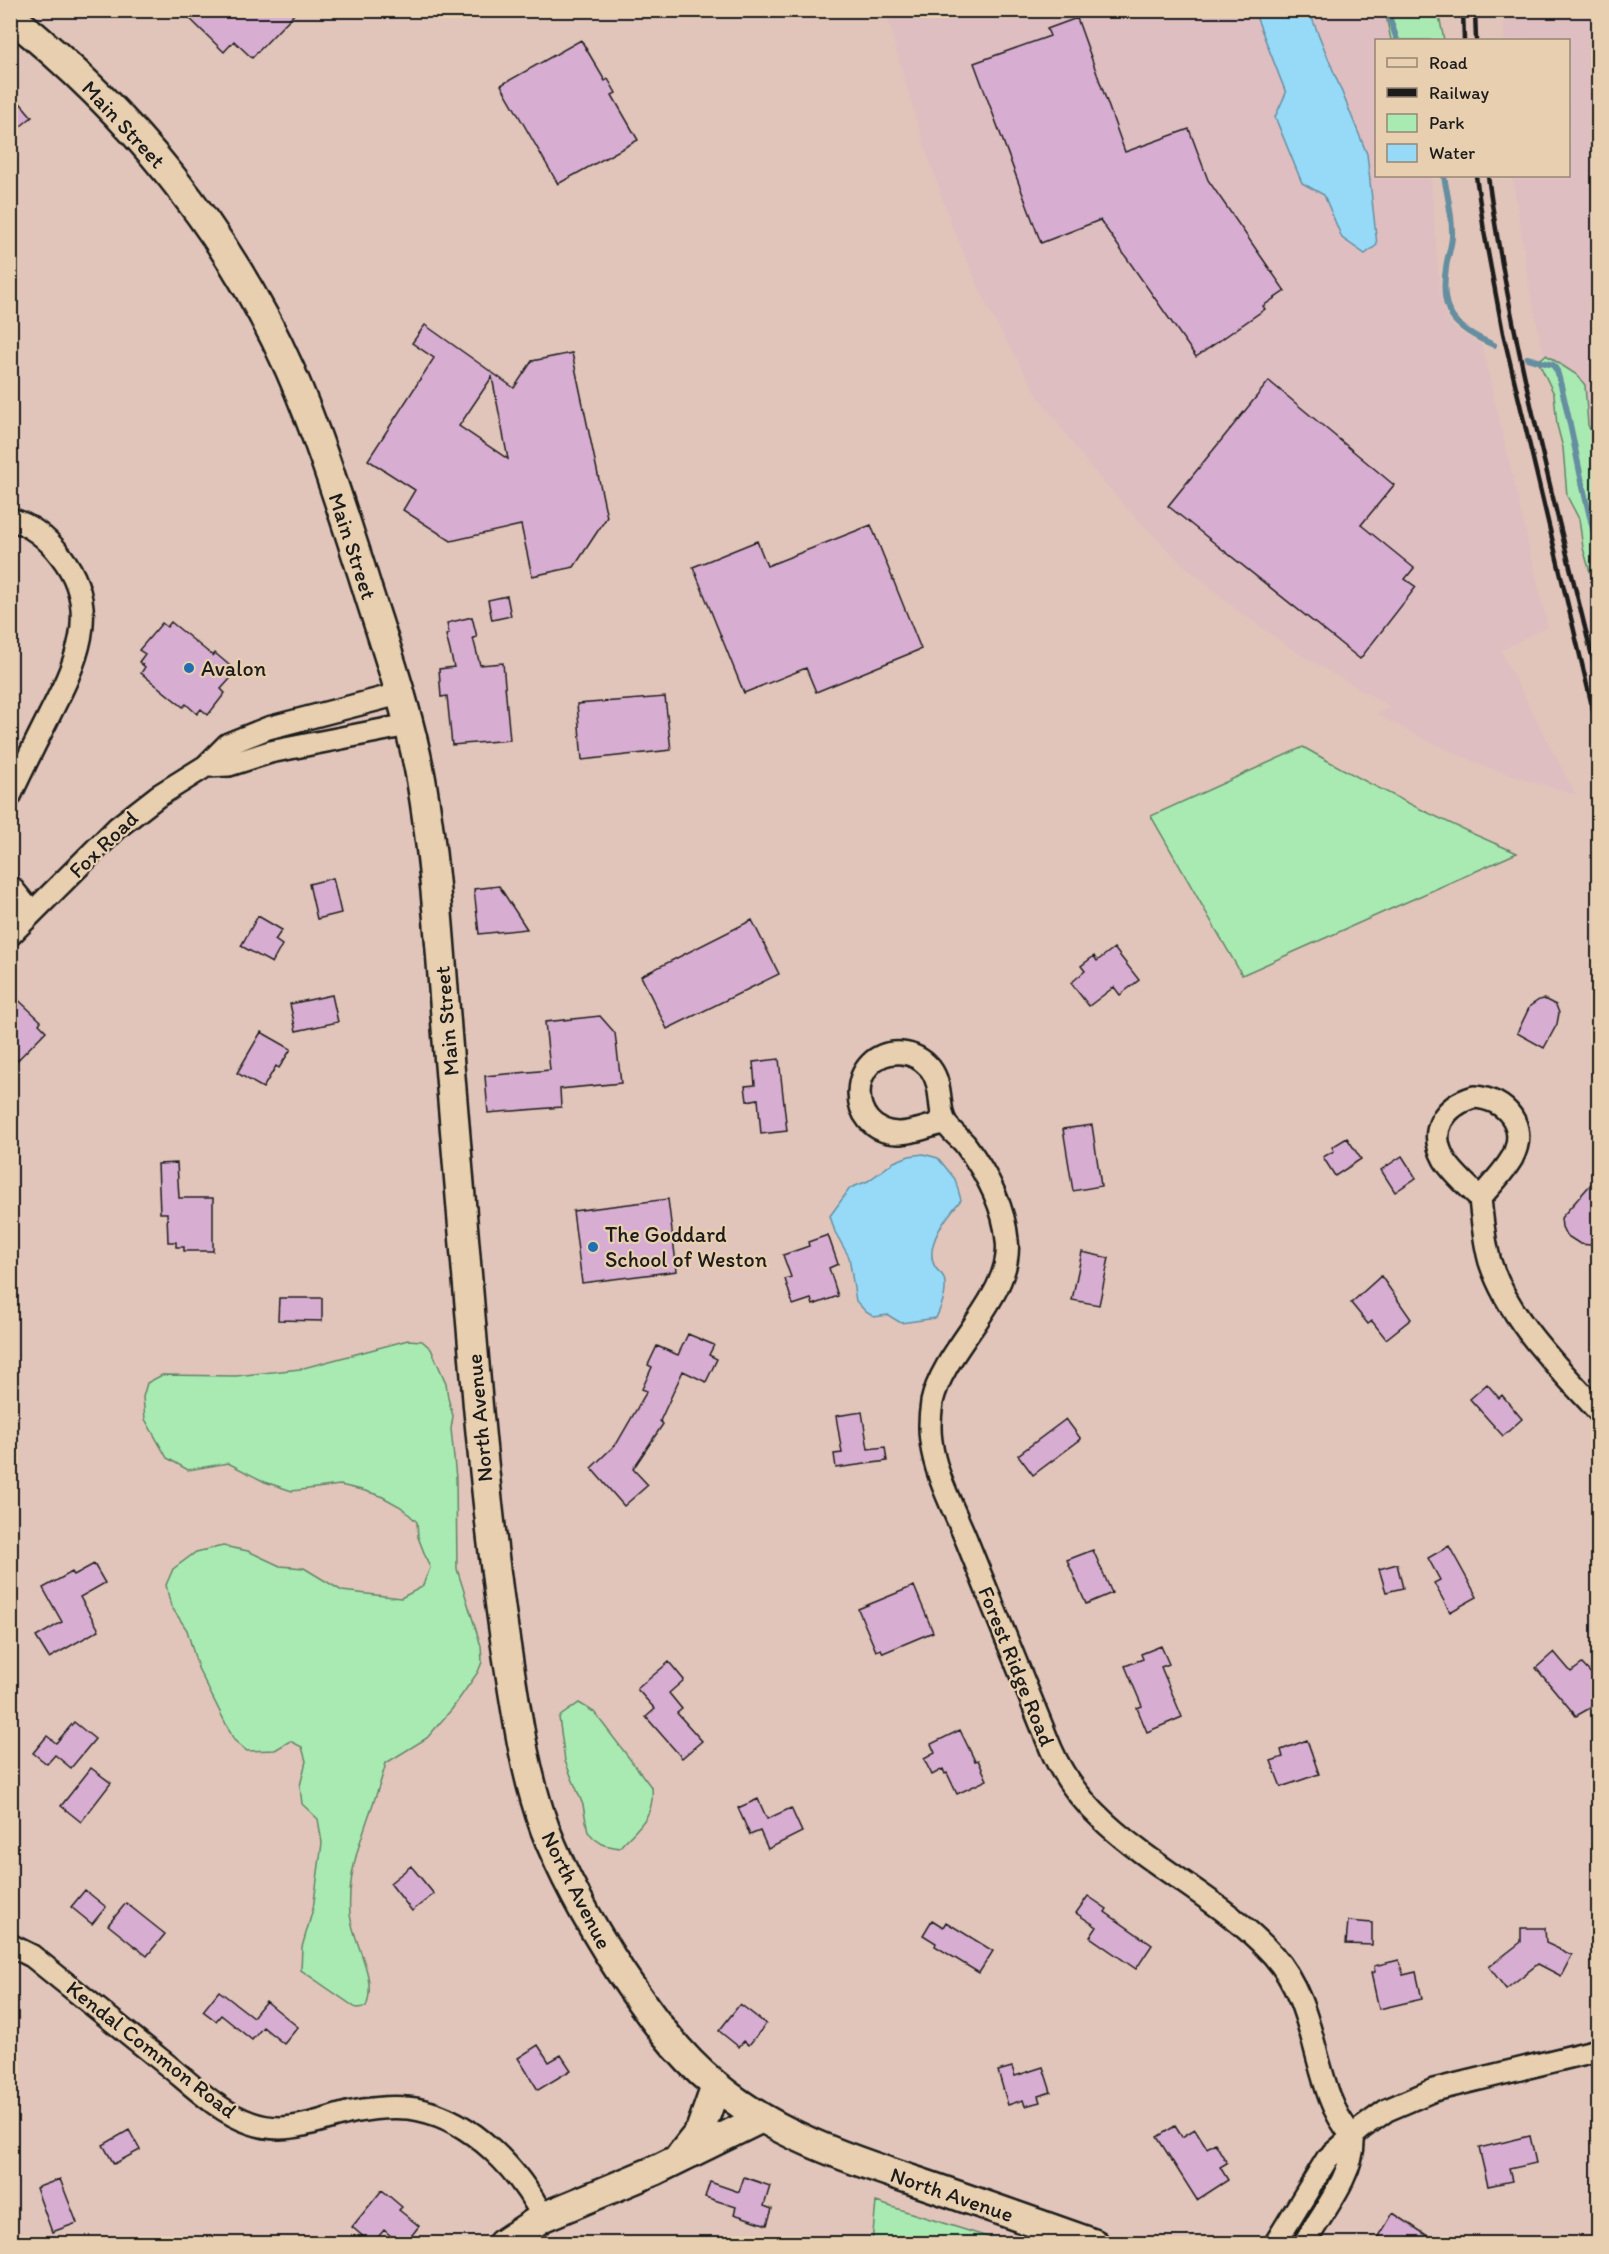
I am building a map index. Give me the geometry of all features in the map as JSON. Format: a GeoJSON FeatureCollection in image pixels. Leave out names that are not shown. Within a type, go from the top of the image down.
{"type":"FeatureCollection","features":[{"type":"Feature","properties":{"kind":"main road","name":"Main Street"},"geometry":{"type":"LineString","coordinates":[[10,16],[92,89],[157,158],[214,234],[250,292],[288,364],[320,446],[399,694],[425,803],[459,1178]]}},
{"type":"Feature","properties":{"kind":"main road","name":"North Avenue"},"geometry":{"type":"LineString","coordinates":[[459,1178],[491,1544],[517,1722],[534,1792],[546,1829],[564,1873],[598,1935],[632,1988],[687,2058],[716,2086],[762,2118],[793,2135],[845,2157],[1095,2244]]}},
{"type":"Feature","properties":{"kind":"main road"},"geometry":{"type":"LineString","coordinates":[[677,2159],[688,2149],[700,2131],[716,2086]]}},
{"type":"Feature","properties":{"kind":"main road"},"geometry":{"type":"LineString","coordinates":[[502,2244],[543,2217],[677,2159],[762,2118]]}},
{"type":"Feature","properties":{"kind":"street"},"geometry":{"type":"LineString","coordinates":[[10,519],[40,534],[64,560],[78,588],[83,621],[80,644],[72,671],[10,796]]}},
{"type":"Feature","properties":{"kind":"street","name":"Fox Road"},"geometry":{"type":"LineString","coordinates":[[10,935],[129,817],[206,766],[228,744],[258,732],[399,694]]}},
{"type":"Feature","properties":{"kind":"street","name":"Fox Road"},"geometry":{"type":"LineString","coordinates":[[206,766],[229,765],[270,752],[408,725]]}},
{"type":"Feature","properties":{"kind":"street"},"geometry":{"type":"LineString","coordinates":[[10,886],[32,913]]}},
{"type":"Feature","properties":{"kind":"street"},"geometry":{"type":"LineString","coordinates":[[889,1053],[908,1053],[924,1062],[938,1085],[945,1122],[898,1133],[889,1132],[873,1124],[867,1118],[859,1102],[859,1084],[866,1068],[881,1056],[889,1053]]}},
{"type":"Feature","properties":{"kind":"street"},"geometry":{"type":"LineString","coordinates":[[1480,1198],[1512,1158],[1517,1146],[1518,1134],[1515,1121],[1498,1102],[1473,1097],[1460,1101],[1449,1109],[1441,1120],[1438,1134],[1439,1147],[1454,1172],[1480,1198],[1490,1260],[1508,1301],[1544,1351],[1599,1411]]}},
{"type":"Feature","properties":{"kind":"street","name":"Forest Ridge Road"},"geometry":{"type":"LineString","coordinates":[[945,1122],[968,1148],[994,1193],[1003,1218],[1008,1251],[999,1282],[942,1376],[933,1401],[931,1442],[946,1489],[1051,1749],[1063,1773],[1088,1806],[1112,1829],[1248,1932],[1274,1956],[1299,1996],[1330,2098],[1336,2113],[1353,2138]]}},
{"type":"Feature","properties":{"kind":"street","name":"Kendal Common Road"},"geometry":{"type":"LineString","coordinates":[[10,1944],[32,1956],[208,2098],[249,2123],[268,2128],[291,2128],[368,2109],[397,2108],[428,2112],[455,2124],[497,2156],[520,2181],[543,2217]]}},
{"type":"Feature","properties":{"kind":"street"},"geometry":{"type":"LineString","coordinates":[[1275,2244],[1328,2159],[1375,2118],[1417,2096],[1434,2090],[1599,2050]]}},
{"type":"Feature","properties":{"kind":"street"},"geometry":{"type":"LineString","coordinates":[[1304,2244],[1347,2171],[1353,2155],[1353,2138]]}},
{"type":"Feature","properties":{"kind":"shaded area"},"geometry":{"type":"Polygon","coordinates":[[[886,11],[1386,11],[1396,39],[1375,39],[1375,177],[1431,177],[1440,293],[1446,318],[1459,331],[1482,345],[1548,626],[1501,651],[1576,795],[1488,768],[1423,739],[1376,714],[1390,707],[1297,653],[1239,612],[1180,562],[1126,508],[1088,465],[1039,398],[990,313],[952,227],[924,146],[886,11]]]}},
{"type":"Feature","properties":{"kind":"shaded area"},"geometry":{"type":"Polygon","coordinates":[[[1504,11],[1598,11],[1598,551],[1567,413],[1545,364],[1530,292],[1512,177],[1570,177],[1570,39],[1504,39],[1504,11]]]}},
{"type":"Feature","properties":{"kind":"green space"},"geometry":{"type":"Polygon","coordinates":[[[1385,11],[1438,11],[1444,39],[1391,39],[1385,11]]]}},
{"type":"Feature","properties":{"kind":"green space"},"geometry":{"type":"Polygon","coordinates":[[[1546,355],[1577,375],[1585,385],[1588,425],[1597,445],[1598,457],[1598,599],[1583,548],[1579,519],[1567,496],[1563,448],[1557,425],[1554,394],[1538,361],[1546,355]]]}},
{"type":"Feature","properties":{"kind":"green space"},"geometry":{"type":"Polygon","coordinates":[[[1303,747],[1408,803],[1517,853],[1242,975],[1151,816],[1303,747]]]}},
{"type":"Feature","properties":{"kind":"green space"},"geometry":{"type":"Polygon","coordinates":[[[408,1340],[422,1341],[431,1349],[446,1383],[453,1416],[451,1429],[456,1478],[457,1569],[481,1646],[482,1662],[478,1672],[452,1709],[427,1738],[386,1763],[352,1875],[350,1914],[369,1984],[366,2007],[356,2008],[301,1970],[302,1947],[313,1909],[322,1843],[318,1819],[302,1804],[300,1786],[306,1761],[302,1747],[290,1741],[275,1750],[247,1751],[234,1740],[198,1668],[187,1630],[171,1606],[166,1585],[173,1569],[196,1552],[223,1546],[248,1551],[280,1566],[304,1568],[342,1591],[401,1598],[422,1587],[430,1568],[418,1537],[417,1522],[401,1507],[381,1496],[340,1485],[292,1491],[265,1482],[228,1463],[188,1470],[167,1458],[145,1419],[143,1397],[147,1383],[162,1375],[236,1376],[300,1369],[408,1340]]]}},
{"type":"Feature","properties":{"kind":"green space"},"geometry":{"type":"Polygon","coordinates":[[[579,1703],[594,1712],[652,1788],[651,1807],[648,1814],[619,1848],[604,1845],[588,1832],[583,1805],[565,1761],[559,1717],[579,1703]]]}},
{"type":"Feature","properties":{"kind":"green space"},"geometry":{"type":"Polygon","coordinates":[[[876,2202],[1007,2243],[872,2243],[876,2202]]]}},
{"type":"Feature","properties":{"kind":"water"},"geometry":{"type":"Polygon","coordinates":[[[1254,11],[1309,11],[1367,154],[1377,245],[1365,254],[1342,238],[1324,195],[1302,183],[1275,117],[1286,93],[1254,11]]]}},
{"type":"Feature","properties":{"kind":"water"},"geometry":{"type":"Polygon","coordinates":[[[923,1154],[938,1158],[955,1179],[961,1200],[939,1231],[932,1249],[935,1267],[945,1282],[944,1299],[936,1318],[901,1323],[888,1315],[874,1317],[856,1301],[849,1257],[835,1232],[830,1216],[850,1188],[868,1181],[894,1162],[923,1154]]]}},
{"type":"Feature","properties":{"kind":"building"},"geometry":{"type":"Polygon","coordinates":[[[181,10],[298,10],[252,58],[234,41],[224,52],[181,10]]]}},
{"type":"Feature","properties":{"kind":"building"},"geometry":{"type":"Polygon","coordinates":[[[1077,18],[1125,152],[1189,129],[1208,180],[1285,291],[1263,306],[1265,309],[1196,357],[1100,220],[1041,243],[974,63],[1050,36],[1047,29],[1077,18]]]}},
{"type":"Feature","properties":{"kind":"building"},"geometry":{"type":"Polygon","coordinates":[[[581,40],[605,81],[608,79],[616,93],[612,95],[638,140],[558,184],[501,85],[581,40]]]}},
{"type":"Feature","properties":{"kind":"building"},"geometry":{"type":"Polygon","coordinates":[[[10,91],[32,117],[10,135],[10,91]]]}},
{"type":"Feature","properties":{"kind":"building"},"geometry":{"type":"Polygon","coordinates":[[[425,325],[514,388],[532,361],[572,353],[607,517],[574,567],[532,576],[521,525],[451,541],[403,510],[415,490],[368,460],[434,358],[412,343],[425,325]],[[492,377],[459,426],[508,459],[492,377]]]}},
{"type":"Feature","properties":{"kind":"building"},"geometry":{"type":"Polygon","coordinates":[[[1269,381],[1394,485],[1361,525],[1414,568],[1405,579],[1416,587],[1360,659],[1168,506],[1269,381]]]}},
{"type":"Feature","properties":{"kind":"building"},"geometry":{"type":"Polygon","coordinates":[[[871,525],[921,649],[816,692],[806,668],[744,693],[693,567],[757,541],[767,566],[871,525]]]}},
{"type":"Feature","properties":{"kind":"building"},"geometry":{"type":"Polygon","coordinates":[[[507,596],[511,616],[492,620],[488,600],[507,596]]]}},
{"type":"Feature","properties":{"kind":"building"},"geometry":{"type":"Polygon","coordinates":[[[472,617],[477,637],[473,638],[480,665],[503,663],[510,740],[452,745],[447,696],[441,697],[439,669],[454,667],[446,635],[449,634],[447,623],[472,617]]]}},
{"type":"Feature","properties":{"kind":"building","name":"Avalon"},"geometry":{"type":"Polygon","coordinates":[[[171,622],[213,656],[215,653],[235,670],[221,689],[225,693],[208,715],[201,709],[197,714],[186,704],[183,707],[141,673],[145,667],[139,662],[145,654],[139,650],[162,623],[167,627],[171,622]]]}},
{"type":"Feature","properties":{"kind":"building"},"geometry":{"type":"Polygon","coordinates":[[[665,697],[671,750],[582,760],[577,704],[665,697]]]}},
{"type":"Feature","properties":{"kind":"building"},"geometry":{"type":"Polygon","coordinates":[[[333,878],[341,913],[317,919],[309,884],[333,878]]]}},
{"type":"Feature","properties":{"kind":"building"},"geometry":{"type":"Polygon","coordinates":[[[499,886],[527,929],[479,934],[474,889],[499,886]]]}},
{"type":"Feature","properties":{"kind":"building"},"geometry":{"type":"Polygon","coordinates":[[[258,916],[282,930],[275,940],[282,945],[272,963],[241,946],[258,916]]]}},
{"type":"Feature","properties":{"kind":"building"},"geometry":{"type":"Polygon","coordinates":[[[752,920],[779,974],[667,1029],[641,976],[752,920]]]}},
{"type":"Feature","properties":{"kind":"building"},"geometry":{"type":"Polygon","coordinates":[[[1114,948],[1139,980],[1120,995],[1114,987],[1089,1006],[1071,983],[1085,971],[1081,966],[1094,956],[1097,961],[1114,948]]]}},
{"type":"Feature","properties":{"kind":"building"},"geometry":{"type":"Polygon","coordinates":[[[10,992],[41,1021],[39,1024],[46,1031],[10,1068],[10,992]]]}},
{"type":"Feature","properties":{"kind":"building"},"geometry":{"type":"Polygon","coordinates":[[[332,995],[338,1022],[296,1031],[290,1004],[332,995]]]}},
{"type":"Feature","properties":{"kind":"building"},"geometry":{"type":"Polygon","coordinates":[[[1544,999],[1556,1005],[1559,1013],[1557,1024],[1544,1048],[1517,1033],[1530,1006],[1544,999]]]}},
{"type":"Feature","properties":{"kind":"building"},"geometry":{"type":"Polygon","coordinates":[[[600,1016],[615,1033],[621,1083],[560,1089],[561,1107],[488,1113],[485,1076],[550,1070],[545,1022],[600,1016]]]}},
{"type":"Feature","properties":{"kind":"building"},"geometry":{"type":"Polygon","coordinates":[[[261,1032],[291,1049],[279,1068],[276,1066],[263,1088],[237,1073],[261,1032]]]}},
{"type":"Feature","properties":{"kind":"building"},"geometry":{"type":"Polygon","coordinates":[[[779,1059],[787,1131],[761,1134],[758,1099],[747,1101],[745,1086],[755,1085],[753,1062],[779,1059]]]}},
{"type":"Feature","properties":{"kind":"building"},"geometry":{"type":"Polygon","coordinates":[[[1092,1125],[1101,1186],[1073,1191],[1063,1129],[1092,1125]]]}},
{"type":"Feature","properties":{"kind":"building"},"geometry":{"type":"Polygon","coordinates":[[[1347,1138],[1361,1159],[1335,1176],[1323,1157],[1334,1151],[1332,1147],[1347,1138]]]}},
{"type":"Feature","properties":{"kind":"building"},"geometry":{"type":"Polygon","coordinates":[[[1402,1156],[1416,1178],[1395,1192],[1381,1170],[1402,1156]]]}},
{"type":"Feature","properties":{"kind":"building"},"geometry":{"type":"Polygon","coordinates":[[[177,1163],[179,1198],[213,1198],[213,1251],[184,1251],[184,1247],[176,1247],[176,1242],[168,1242],[167,1213],[160,1213],[158,1164],[177,1163]]]}},
{"type":"Feature","properties":{"kind":"building"},"geometry":{"type":"Polygon","coordinates":[[[1599,1175],[1599,1236],[1590,1245],[1580,1244],[1566,1235],[1561,1218],[1599,1175]]]}},
{"type":"Feature","properties":{"kind":"building"},"geometry":{"type":"Polygon","coordinates":[[[668,1199],[677,1271],[582,1283],[573,1211],[668,1199]]]}},
{"type":"Feature","properties":{"kind":"building"},"geometry":{"type":"Polygon","coordinates":[[[828,1235],[838,1264],[829,1268],[838,1296],[813,1305],[811,1299],[793,1305],[785,1279],[791,1277],[783,1255],[809,1246],[808,1242],[828,1235]]]}},
{"type":"Feature","properties":{"kind":"building"},"geometry":{"type":"Polygon","coordinates":[[[1082,1252],[1109,1258],[1099,1305],[1072,1300],[1082,1252]]]}},
{"type":"Feature","properties":{"kind":"building"},"geometry":{"type":"Polygon","coordinates":[[[1381,1276],[1411,1319],[1386,1339],[1372,1321],[1368,1324],[1351,1303],[1381,1276]]]}},
{"type":"Feature","properties":{"kind":"building"},"geometry":{"type":"Polygon","coordinates":[[[279,1298],[322,1298],[322,1321],[278,1320],[279,1298]]]}},
{"type":"Feature","properties":{"kind":"building"},"geometry":{"type":"Polygon","coordinates":[[[688,1334],[714,1345],[709,1355],[717,1359],[706,1382],[683,1371],[660,1421],[663,1424],[633,1469],[648,1485],[624,1506],[591,1468],[617,1443],[647,1391],[642,1389],[652,1367],[648,1365],[657,1346],[678,1355],[688,1334]]]}},
{"type":"Feature","properties":{"kind":"building"},"geometry":{"type":"Polygon","coordinates":[[[1487,1384],[1499,1398],[1502,1395],[1522,1419],[1503,1436],[1470,1399],[1487,1384]]]}},
{"type":"Feature","properties":{"kind":"building"},"geometry":{"type":"Polygon","coordinates":[[[862,1412],[868,1449],[885,1447],[887,1461],[836,1468],[834,1454],[842,1453],[836,1416],[862,1412]]]}},
{"type":"Feature","properties":{"kind":"building"},"geometry":{"type":"Polygon","coordinates":[[[1066,1419],[1081,1439],[1033,1475],[1018,1455],[1066,1419]]]}},
{"type":"Feature","properties":{"kind":"building"},"geometry":{"type":"Polygon","coordinates":[[[1449,1546],[1477,1597],[1450,1612],[1434,1583],[1440,1580],[1428,1558],[1449,1546]]]}},
{"type":"Feature","properties":{"kind":"building"},"geometry":{"type":"Polygon","coordinates":[[[1093,1550],[1112,1593],[1086,1604],[1067,1560],[1093,1550]]]}},
{"type":"Feature","properties":{"kind":"building"},"geometry":{"type":"Polygon","coordinates":[[[94,1564],[105,1583],[80,1597],[99,1630],[49,1658],[36,1637],[62,1622],[43,1588],[72,1572],[74,1575],[94,1564]]]}},
{"type":"Feature","properties":{"kind":"building"},"geometry":{"type":"Polygon","coordinates":[[[1397,1564],[1403,1588],[1386,1592],[1379,1569],[1397,1564]]]}},
{"type":"Feature","properties":{"kind":"building"},"geometry":{"type":"Polygon","coordinates":[[[914,1586],[933,1632],[883,1653],[881,1649],[876,1651],[858,1609],[914,1586]]]}},
{"type":"Feature","properties":{"kind":"building"},"geometry":{"type":"Polygon","coordinates":[[[1161,1646],[1169,1664],[1161,1667],[1182,1717],[1147,1732],[1137,1708],[1142,1706],[1125,1666],[1143,1659],[1141,1654],[1161,1646]]]}},
{"type":"Feature","properties":{"kind":"building"},"geometry":{"type":"Polygon","coordinates":[[[1554,1652],[1571,1672],[1582,1664],[1599,1682],[1599,1703],[1576,1716],[1536,1668],[1554,1652]]]}},
{"type":"Feature","properties":{"kind":"building"},"geometry":{"type":"Polygon","coordinates":[[[669,1662],[684,1680],[669,1693],[682,1709],[677,1713],[702,1741],[682,1758],[646,1717],[655,1709],[637,1689],[669,1662]]]}},
{"type":"Feature","properties":{"kind":"building"},"geometry":{"type":"Polygon","coordinates":[[[74,1722],[95,1739],[71,1768],[55,1755],[47,1764],[33,1753],[47,1736],[56,1743],[74,1722]]]}},
{"type":"Feature","properties":{"kind":"building"},"geometry":{"type":"Polygon","coordinates":[[[960,1730],[987,1780],[957,1794],[947,1773],[945,1774],[943,1769],[932,1775],[924,1759],[935,1753],[931,1744],[960,1730]]]}},
{"type":"Feature","properties":{"kind":"building"},"geometry":{"type":"Polygon","coordinates":[[[1307,1740],[1319,1774],[1281,1787],[1271,1761],[1283,1757],[1281,1750],[1307,1740]]]}},
{"type":"Feature","properties":{"kind":"building"},"geometry":{"type":"Polygon","coordinates":[[[91,1768],[111,1783],[81,1822],[61,1806],[91,1768]]]}},
{"type":"Feature","properties":{"kind":"building"},"geometry":{"type":"Polygon","coordinates":[[[758,1799],[767,1819],[791,1808],[802,1832],[768,1849],[760,1831],[750,1835],[738,1808],[758,1799]]]}},
{"type":"Feature","properties":{"kind":"building"},"geometry":{"type":"Polygon","coordinates":[[[411,1866],[434,1894],[412,1911],[390,1883],[411,1866]]]}},
{"type":"Feature","properties":{"kind":"building"},"geometry":{"type":"Polygon","coordinates":[[[85,1890],[106,1907],[92,1924],[71,1907],[85,1890]]]}},
{"type":"Feature","properties":{"kind":"building"},"geometry":{"type":"Polygon","coordinates":[[[1088,1896],[1107,1909],[1105,1912],[1152,1945],[1136,1969],[1090,1937],[1097,1927],[1076,1913],[1088,1896]]]}},
{"type":"Feature","properties":{"kind":"building"},"geometry":{"type":"Polygon","coordinates":[[[126,1903],[165,1934],[147,1956],[108,1925],[126,1903]]]}},
{"type":"Feature","properties":{"kind":"building"},"geometry":{"type":"Polygon","coordinates":[[[932,1920],[943,1927],[946,1922],[993,1951],[979,1973],[935,1946],[936,1943],[923,1935],[932,1920]]]}},
{"type":"Feature","properties":{"kind":"building"},"geometry":{"type":"Polygon","coordinates":[[[1348,1921],[1372,1923],[1372,1945],[1346,1944],[1348,1921]]]}},
{"type":"Feature","properties":{"kind":"building"},"geometry":{"type":"Polygon","coordinates":[[[1521,1928],[1545,1928],[1546,1943],[1572,1955],[1561,1976],[1538,1964],[1506,1989],[1489,1967],[1521,1942],[1521,1928]]]}},
{"type":"Feature","properties":{"kind":"building"},"geometry":{"type":"Polygon","coordinates":[[[1399,1960],[1403,1975],[1416,1972],[1422,1999],[1379,2009],[1371,1973],[1375,1972],[1374,1966],[1399,1960]]]}},
{"type":"Feature","properties":{"kind":"building"},"geometry":{"type":"Polygon","coordinates":[[[219,1991],[253,2017],[266,2001],[298,2027],[284,2044],[263,2027],[252,2040],[221,2015],[216,2021],[203,2011],[219,1991]]]}},
{"type":"Feature","properties":{"kind":"building"},"geometry":{"type":"Polygon","coordinates":[[[740,2004],[766,2024],[749,2045],[744,2041],[739,2047],[719,2031],[740,2004]]]}},
{"type":"Feature","properties":{"kind":"building"},"geometry":{"type":"Polygon","coordinates":[[[538,2045],[549,2062],[561,2055],[571,2070],[538,2090],[518,2058],[538,2045]]]}},
{"type":"Feature","properties":{"kind":"building"},"geometry":{"type":"Polygon","coordinates":[[[1012,2067],[1015,2076],[1043,2067],[1051,2092],[1038,2096],[1040,2102],[1025,2106],[1023,2100],[1008,2105],[998,2071],[1012,2067]]]}},
{"type":"Feature","properties":{"kind":"building"},"geometry":{"type":"Polygon","coordinates":[[[1175,2126],[1182,2137],[1195,2129],[1207,2148],[1215,2143],[1227,2163],[1220,2167],[1228,2180],[1197,2200],[1157,2137],[1175,2126]]]}},
{"type":"Feature","properties":{"kind":"building"},"geometry":{"type":"Polygon","coordinates":[[[129,2130],[140,2150],[114,2164],[103,2145],[129,2130]]]}},
{"type":"Feature","properties":{"kind":"building"},"geometry":{"type":"Polygon","coordinates":[[[1530,2136],[1536,2163],[1509,2169],[1512,2181],[1488,2186],[1479,2148],[1530,2136]]]}},
{"type":"Feature","properties":{"kind":"building"},"geometry":{"type":"Polygon","coordinates":[[[744,2177],[770,2186],[764,2206],[772,2209],[767,2225],[734,2214],[736,2207],[705,2197],[710,2182],[739,2192],[744,2177]]]}},
{"type":"Feature","properties":{"kind":"building"},"geometry":{"type":"Polygon","coordinates":[[[60,2179],[77,2223],[52,2232],[36,2188],[60,2179]]]}},
{"type":"Feature","properties":{"kind":"building"},"geometry":{"type":"Polygon","coordinates":[[[382,2190],[402,2207],[399,2210],[419,2226],[405,2244],[400,2244],[384,2230],[372,2244],[352,2227],[382,2190]]]}},
{"type":"Feature","properties":{"kind":"building"},"geometry":{"type":"Polygon","coordinates":[[[1393,2213],[1440,2244],[1387,2244],[1378,2238],[1393,2213]]]}},
{"type":"Feature","properties":{"kind":"waterway"},"geometry":{"type":"LineString","coordinates":[[1387,10],[1397,39]]}},
{"type":"Feature","properties":{"kind":"waterway"},"geometry":{"type":"LineString","coordinates":[[1444,177],[1452,228],[1444,284],[1448,308],[1459,325],[1494,345]]}},
{"type":"Feature","properties":{"kind":"waterway"},"geometry":{"type":"LineString","coordinates":[[1527,358],[1553,365],[1557,371],[1586,503],[1598,546]]}},
{"type":"Feature","properties":{"kind":"railway"},"geometry":{"type":"LineString","coordinates":[[1463,10],[1464,39]]}},
{"type":"Feature","properties":{"kind":"railway"},"geometry":{"type":"LineString","coordinates":[[1475,10],[1476,39]]}},
{"type":"Feature","properties":{"kind":"railway"},"geometry":{"type":"LineString","coordinates":[[1476,177],[1503,333],[1598,731]]}},
{"type":"Feature","properties":{"kind":"railway"},"geometry":{"type":"LineString","coordinates":[[1488,177],[1522,366],[1598,681]]}},
{"type":"Feature","properties":{"kind":"place","name":"Avalon"},"geometry":{"type":"Point","coordinates":[189,668]}},
{"type":"Feature","properties":{"kind":"place","name":"The Goddard School of Weston"},"geometry":{"type":"Point","coordinates":[593,1247]}}]}
